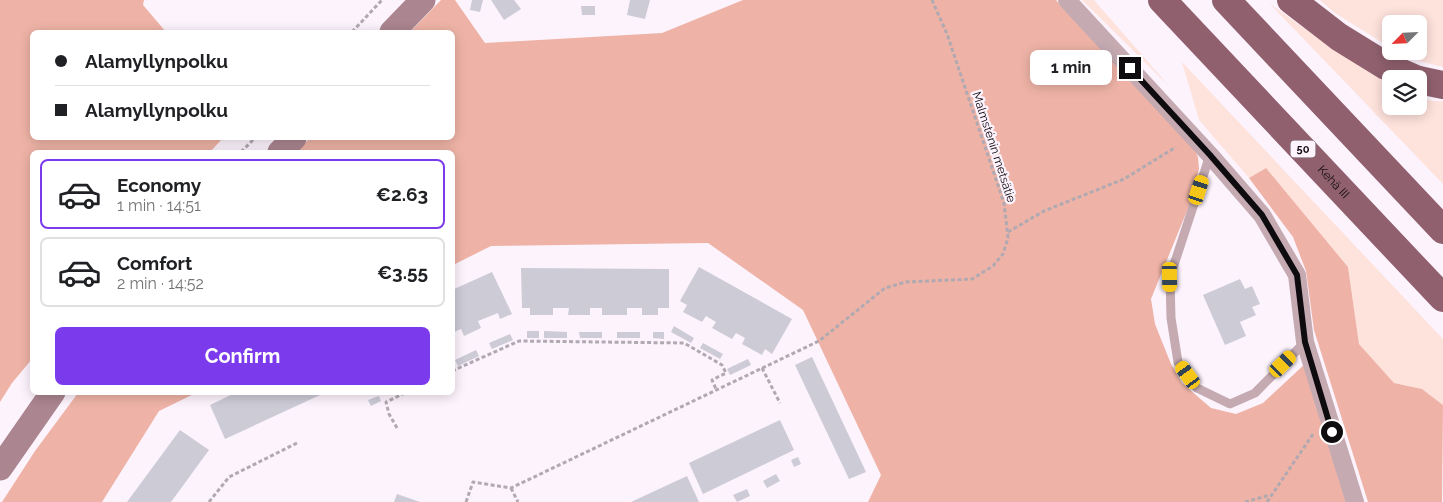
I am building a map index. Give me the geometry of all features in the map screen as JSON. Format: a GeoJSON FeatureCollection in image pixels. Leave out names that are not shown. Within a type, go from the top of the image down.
{"type":"FeatureCollection","features":[{"type":"Feature","properties":{"kind":"highway","name":"Kehä III"},"geometry":{"type":"LineString","coordinates":[[1162,0],[1443,298]]}},
{"type":"Feature","properties":{"kind":"highway"},"geometry":{"type":"LineString","coordinates":[[1226,0],[1443,230]]}},
{"type":"Feature","properties":{"kind":"highway"},"geometry":{"type":"LineString","coordinates":[[1291,0],[1340,37],[1378,61],[1398,70]]}},
{"type":"Feature","properties":{"kind":"highway"},"geometry":{"type":"LineString","coordinates":[[1427,81],[1443,85]]}},
{"type":"Feature","properties":{"kind":"main road"},"geometry":{"type":"LineString","coordinates":[[394,30],[424,0]]}},
{"type":"Feature","properties":{"kind":"main road"},"geometry":{"type":"LineString","coordinates":[[282,150],[292,140]]}},
{"type":"Feature","properties":{"kind":"main road"},"geometry":{"type":"LineString","coordinates":[[0,468],[51,395]]}},
{"type":"Feature","properties":{"kind":"street"},"geometry":{"type":"LineString","coordinates":[[1067,0],[1194,137],[1262,215],[1297,275],[1305,342],[1354,502]]}},
{"type":"Feature","properties":{"kind":"lane"},"geometry":{"type":"LineString","coordinates":[[1210,155],[1170,277],[1171,318],[1178,362],[1197,388],[1230,404],[1255,393],[1305,342]]}},
{"type":"Feature","properties":{"kind":"path"},"geometry":{"type":"LineString","coordinates":[[354,30],[382,0]]}},
{"type":"Feature","properties":{"kind":"path","name":"Malmsténin metsätie"},"geometry":{"type":"LineString","coordinates":[[511,488],[819,340],[885,288],[906,282],[972,279],[993,266],[1003,254],[1008,238],[1004,203],[947,34],[932,0]]}},
{"type":"Feature","properties":{"kind":"path"},"geometry":{"type":"LineString","coordinates":[[1008,232],[1044,211],[1124,179],[1194,137]]}},
{"type":"Feature","properties":{"kind":"path"},"geometry":{"type":"LineString","coordinates":[[243,150],[253,140]]}},
{"type":"Feature","properties":{"kind":"path"},"geometry":{"type":"LineString","coordinates":[[455,371],[519,341],[684,343],[722,365],[726,373],[712,380],[716,390]]}},
{"type":"Feature","properties":{"kind":"path"},"geometry":{"type":"LineString","coordinates":[[762,368],[780,403]]}},
{"type":"Feature","properties":{"kind":"path"},"geometry":{"type":"LineString","coordinates":[[396,428],[389,414],[386,402],[401,395]]}},
{"type":"Feature","properties":{"kind":"path"},"geometry":{"type":"LineString","coordinates":[[1267,502],[1326,415]]}},
{"type":"Feature","properties":{"kind":"path"},"geometry":{"type":"LineString","coordinates":[[209,502],[229,476],[299,442]]}},
{"type":"Feature","properties":{"kind":"path"},"geometry":{"type":"LineString","coordinates":[[466,502],[474,482],[511,488],[518,502]]}},
{"type":"Feature","properties":{"kind":"path"},"geometry":{"type":"LineString","coordinates":[[1245,502],[1270,495]]}},
{"type":"Feature","properties":{"kind":"shaded area"},"geometry":{"type":"Polygon","coordinates":[[[0,0],[144,0],[143,5],[164,30],[30,30],[30,140],[221,140],[212,150],[30,150],[30,361],[12,383],[0,402],[0,0]]]}},
{"type":"Feature","properties":{"kind":"shaded area"},"geometry":{"type":"Polygon","coordinates":[[[441,0],[455,0],[485,43],[662,33],[743,0],[1056,0],[1194,149],[1198,157],[1199,169],[1191,201],[1151,299],[1155,324],[1171,364],[1182,383],[1211,408],[1236,414],[1263,403],[1307,362],[1351,502],[868,502],[881,475],[803,310],[708,243],[491,246],[455,264],[455,150],[298,150],[308,140],[455,140],[455,30],[412,30],[441,0]]]}},
{"type":"Feature","properties":{"kind":"shaded area"},"geometry":{"type":"Polygon","coordinates":[[[1082,0],[1094,0],[1170,87],[1082,0]]]}},
{"type":"Feature","properties":{"kind":"shaded area"},"geometry":{"type":"Polygon","coordinates":[[[1320,0],[1443,0],[1443,67],[1417,60],[1428,60],[1428,15],[1382,15],[1382,42],[1335,13],[1320,0]]]}},
{"type":"Feature","properties":{"kind":"shaded area"},"geometry":{"type":"Polygon","coordinates":[[[1269,3],[1336,51],[1382,79],[1382,115],[1427,115],[1427,99],[1443,101],[1443,184],[1269,3]]]}},
{"type":"Feature","properties":{"kind":"shaded area"},"geometry":{"type":"Polygon","coordinates":[[[1182,62],[1443,339],[1443,405],[1422,389],[1394,383],[1359,344],[1348,267],[1266,168],[1249,178],[1199,120],[1182,62]]]}},
{"type":"Feature","properties":{"kind":"shaded area"},"geometry":{"type":"Polygon","coordinates":[[[1266,168],[1348,267],[1359,344],[1394,383],[1422,389],[1443,405],[1442,502],[1368,502],[1314,330],[1306,271],[1293,237],[1249,178],[1266,168]]]}},
{"type":"Feature","properties":{"kind":"shaded area"},"geometry":{"type":"Polygon","coordinates":[[[77,395],[192,395],[159,411],[102,502],[2,502],[35,451],[77,395]]]}},
{"type":"Feature","properties":{"kind":"building"},"geometry":{"type":"Polygon","coordinates":[[[472,0],[483,0],[480,12],[470,10],[472,0]]]}},
{"type":"Feature","properties":{"kind":"building"},"geometry":{"type":"Polygon","coordinates":[[[491,0],[514,0],[521,9],[504,20],[491,0]]]}},
{"type":"Feature","properties":{"kind":"building"},"geometry":{"type":"Polygon","coordinates":[[[630,0],[650,0],[645,19],[627,15],[630,0]]]}},
{"type":"Feature","properties":{"kind":"building"},"geometry":{"type":"Polygon","coordinates":[[[581,6],[595,6],[595,15],[582,15],[581,6]]]}},
{"type":"Feature","properties":{"kind":"building"},"geometry":{"type":"Polygon","coordinates":[[[699,267],[792,319],[772,354],[765,349],[762,355],[742,344],[745,338],[736,333],[732,339],[712,328],[716,322],[706,316],[702,322],[683,312],[687,305],[680,301],[699,267]]]}},
{"type":"Feature","properties":{"kind":"building"},"geometry":{"type":"Polygon","coordinates":[[[521,268],[669,269],[669,308],[658,308],[658,315],[642,315],[642,308],[627,308],[627,315],[602,315],[602,308],[590,308],[590,315],[568,315],[569,308],[553,308],[553,315],[530,315],[530,308],[522,308],[521,268]]]}},
{"type":"Feature","properties":{"kind":"building"},"geometry":{"type":"Polygon","coordinates":[[[492,272],[512,314],[500,319],[498,313],[478,321],[481,328],[464,336],[461,329],[455,332],[455,289],[492,272]]]}},
{"type":"Feature","properties":{"kind":"building"},"geometry":{"type":"Polygon","coordinates":[[[1240,279],[1245,289],[1252,286],[1260,304],[1252,307],[1256,315],[1240,322],[1246,336],[1225,345],[1203,295],[1240,279]]]}},
{"type":"Feature","properties":{"kind":"building"},"geometry":{"type":"Polygon","coordinates":[[[674,326],[694,338],[691,343],[671,332],[674,326]]]}},
{"type":"Feature","properties":{"kind":"building"},"geometry":{"type":"Polygon","coordinates":[[[527,331],[539,331],[539,338],[527,338],[527,331]]]}},
{"type":"Feature","properties":{"kind":"building"},"geometry":{"type":"Polygon","coordinates":[[[544,331],[567,332],[567,338],[544,338],[544,331]]]}},
{"type":"Feature","properties":{"kind":"building"},"geometry":{"type":"Polygon","coordinates":[[[579,332],[602,332],[602,338],[580,338],[579,332]]]}},
{"type":"Feature","properties":{"kind":"building"},"geometry":{"type":"Polygon","coordinates":[[[617,332],[640,332],[640,338],[617,338],[617,332]]]}},
{"type":"Feature","properties":{"kind":"building"},"geometry":{"type":"Polygon","coordinates":[[[653,332],[664,332],[664,339],[653,338],[653,332]]]}},
{"type":"Feature","properties":{"kind":"building"},"geometry":{"type":"Polygon","coordinates":[[[510,334],[513,340],[492,349],[489,343],[510,334]]]}},
{"type":"Feature","properties":{"kind":"building"},"geometry":{"type":"Polygon","coordinates":[[[703,343],[723,354],[720,359],[700,348],[703,343]]]}},
{"type":"Feature","properties":{"kind":"building"},"geometry":{"type":"Polygon","coordinates":[[[476,350],[479,356],[458,366],[455,360],[476,350]]]}},
{"type":"Feature","properties":{"kind":"building"},"geometry":{"type":"Polygon","coordinates":[[[812,357],[866,472],[849,479],[795,365],[812,357]]]}},
{"type":"Feature","properties":{"kind":"building"},"geometry":{"type":"Polygon","coordinates":[[[748,359],[751,365],[730,375],[727,369],[748,359]]]}},
{"type":"Feature","properties":{"kind":"building"},"geometry":{"type":"Polygon","coordinates":[[[231,395],[320,395],[225,439],[210,405],[231,395]]]}},
{"type":"Feature","properties":{"kind":"building"},"geometry":{"type":"Polygon","coordinates":[[[379,396],[381,401],[371,406],[368,400],[379,396]]]}},
{"type":"Feature","properties":{"kind":"building"},"geometry":{"type":"Polygon","coordinates":[[[780,420],[794,450],[703,494],[689,463],[780,420]]]}},
{"type":"Feature","properties":{"kind":"building"},"geometry":{"type":"Polygon","coordinates":[[[180,430],[209,450],[171,502],[127,502],[180,430]]]}},
{"type":"Feature","properties":{"kind":"building"},"geometry":{"type":"Polygon","coordinates":[[[798,457],[801,464],[794,467],[791,460],[798,457]]]}},
{"type":"Feature","properties":{"kind":"building"},"geometry":{"type":"Polygon","coordinates":[[[776,474],[780,481],[767,488],[763,481],[776,474]]]}},
{"type":"Feature","properties":{"kind":"building"},"geometry":{"type":"Polygon","coordinates":[[[687,476],[699,502],[631,502],[687,476]]]}},
{"type":"Feature","properties":{"kind":"building"},"geometry":{"type":"Polygon","coordinates":[[[747,489],[750,496],[737,502],[733,495],[747,489]]]}},
{"type":"Feature","properties":{"kind":"building"},"geometry":{"type":"Polygon","coordinates":[[[397,494],[420,502],[394,502],[397,494]]]}},
{"type":"Feature","properties":{"kind":"route"},"geometry":{"type":"LineString","coordinates":[[1130,68],[1262,215],[1297,275],[1305,342],[1332,432]]}}]}
